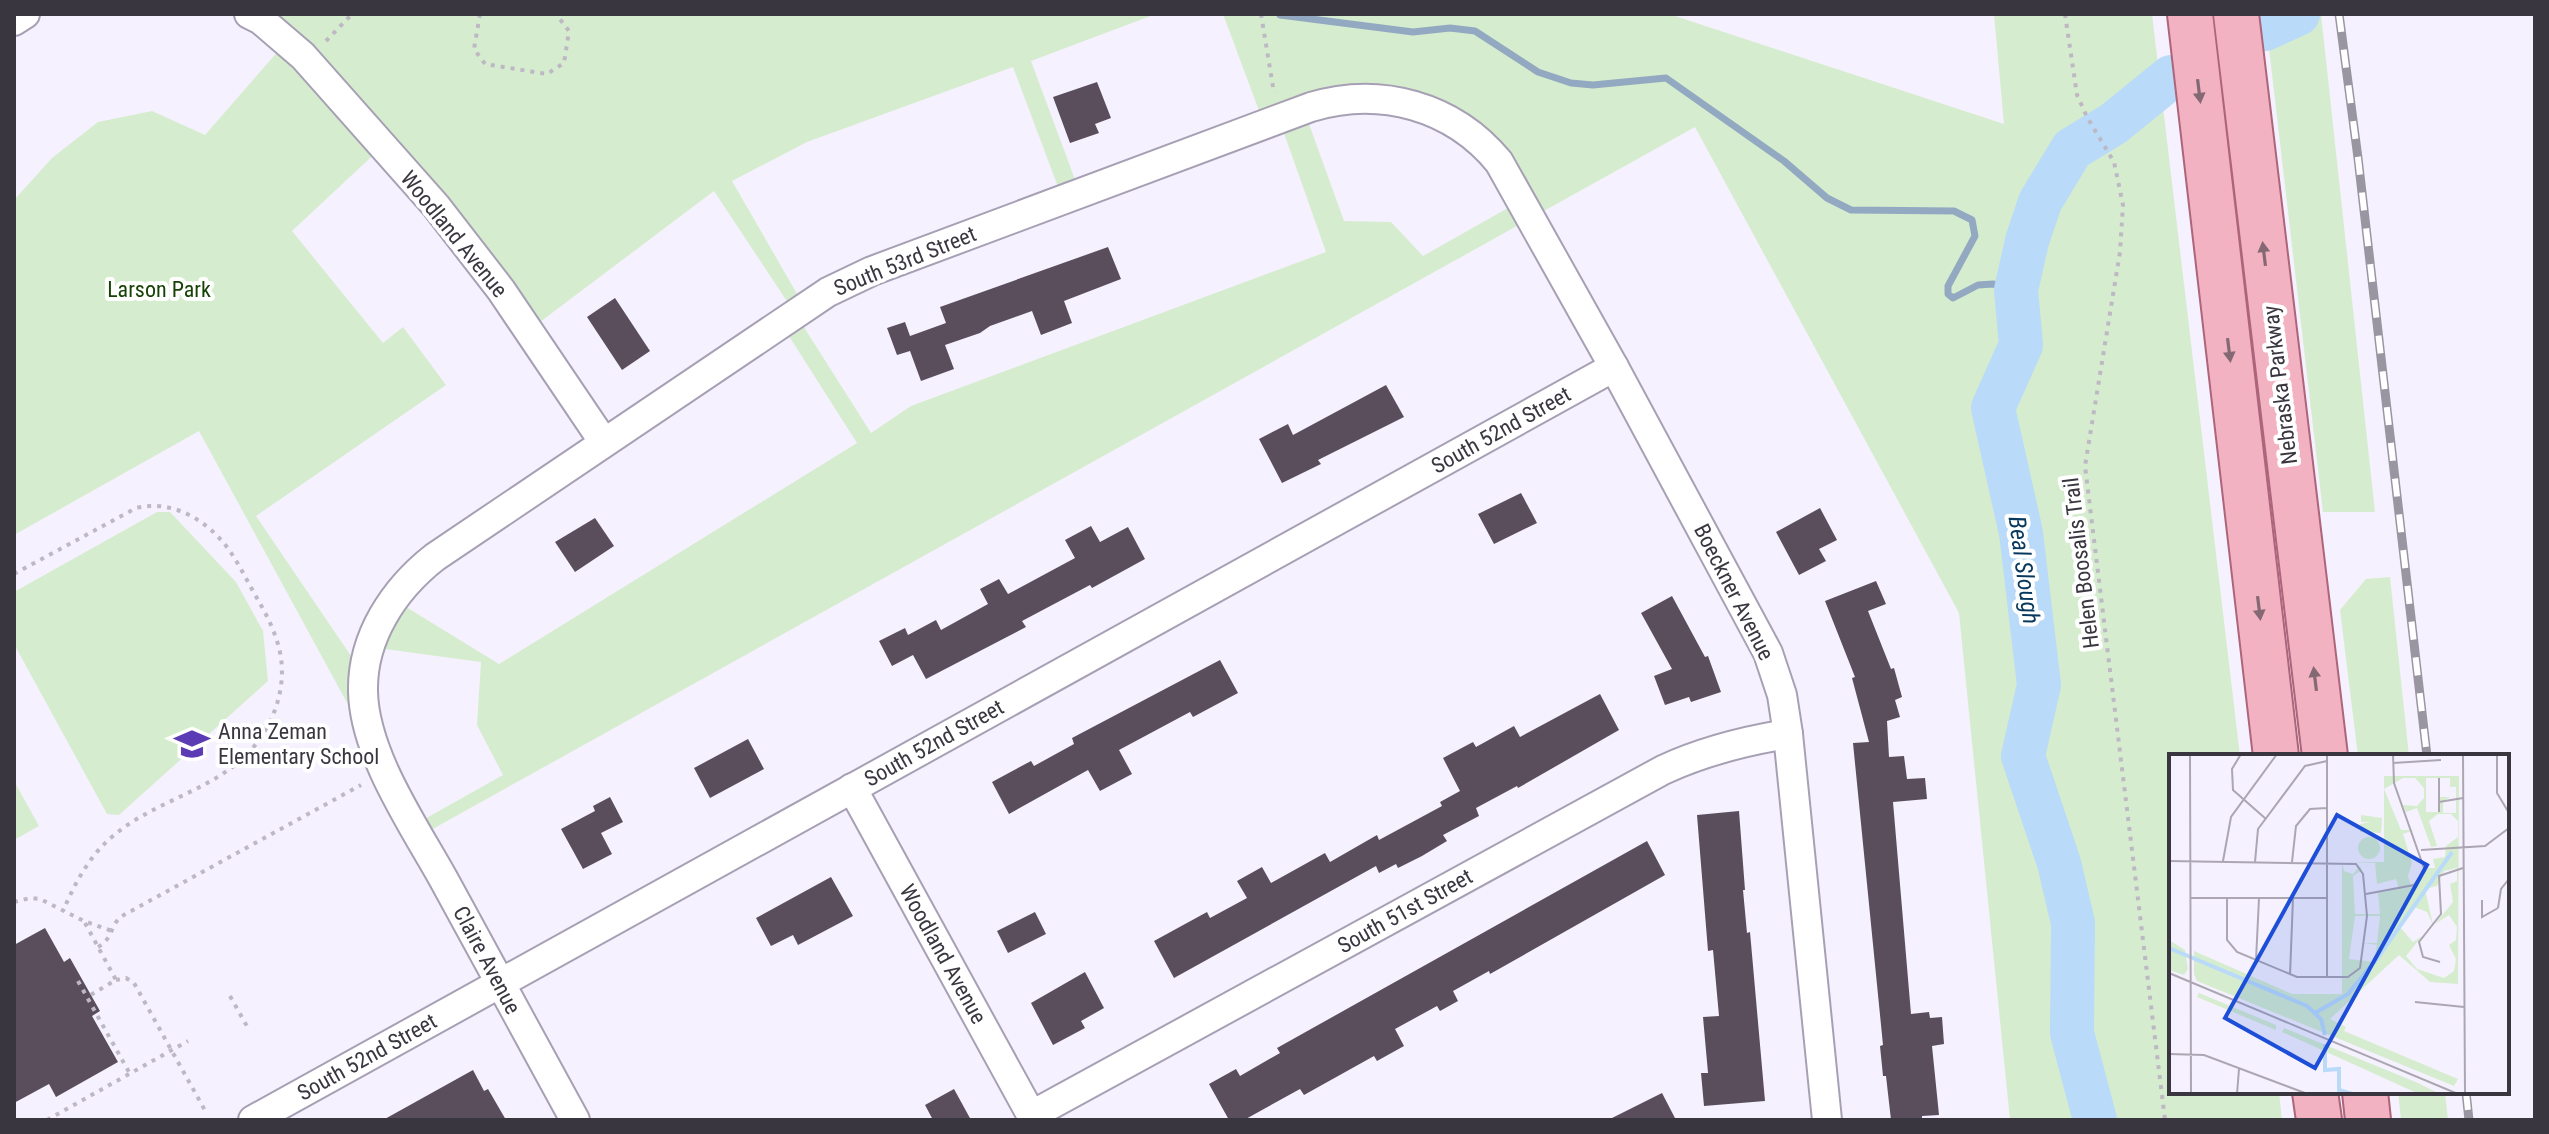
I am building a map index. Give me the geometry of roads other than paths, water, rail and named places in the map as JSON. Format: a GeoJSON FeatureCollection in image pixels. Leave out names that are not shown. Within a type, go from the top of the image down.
{"type":"FeatureCollection","features":[{"type":"Feature","properties":{"kind":"main road","name":"Nebraska Parkway"},"geometry":{"type":"LineString","coordinates":[[2190,14],[2276,754]]}},
{"type":"Feature","properties":{"kind":"main road","name":"Nebraska Parkway"},"geometry":{"type":"LineString","coordinates":[[2236,14],[2325,754]]}},
{"type":"Feature","properties":{"kind":"main road"},"geometry":{"type":"LineString","coordinates":[[2315,1094],[2319,1120]]}},
{"type":"Feature","properties":{"kind":"main road"},"geometry":{"type":"LineString","coordinates":[[2365,1094],[2368,1120]]}},
{"type":"Feature","properties":{"kind":"street"},"geometry":{"type":"LineString","coordinates":[[14,21],[25,14]]}},
{"type":"Feature","properties":{"kind":"street","name":"Woodland Avenue"},"geometry":{"type":"LineString","coordinates":[[249,14],[261,20],[303,56],[427,196],[501,290],[603,441]]}},
{"type":"Feature","properties":{"kind":"street","name":"South 53rd Street"},"geometry":{"type":"LineString","coordinates":[[400,800],[365,717],[363,690],[367,657],[381,617],[401,589],[423,566],[603,441],[804,306],[849,281],[1327,102],[1349,98],[1389,99],[1447,118],[1471,134],[1493,155],[1522,200]]}},
{"type":"Feature","properties":{"kind":"street","name":"Boeckner Avenue"},"geometry":{"type":"LineString","coordinates":[[1522,200],[1758,632],[1782,695],[1827,1120]]}},
{"type":"Feature","properties":{"kind":"street","name":"South 52nd Street"},"geometry":{"type":"LineString","coordinates":[[253,1120],[1614,367]]}},
{"type":"Feature","properties":{"kind":"street","name":"South 51st Street"},"geometry":{"type":"LineString","coordinates":[[1033,1118],[1663,770],[1695,755],[1739,742],[1788,734]]}},
{"type":"Feature","properties":{"kind":"street","name":"Woodland Avenue"},"geometry":{"type":"LineString","coordinates":[[852,788],[1033,1118]]}},
{"type":"Feature","properties":{"kind":"street","name":"Claire Avenue"},"geometry":{"type":"LineString","coordinates":[[400,800],[575,1120]]}},
{"type":"Feature","properties":{"kind":"waterway","name":"Beal Slough"},"geometry":{"type":"LineString","coordinates":[[2265,29],[2298,14]]}},
{"type":"Feature","properties":{"kind":"waterway"},"geometry":{"type":"LineString","coordinates":[[1280,15],[1413,32],[1450,28],[1475,31],[1538,72],[1571,83],[1593,85],[1666,78],[1784,161],[1827,198],[1851,210],[1954,211],[1972,220],[1975,236],[1948,286],[1948,294],[1953,298],[1978,285],[1993,284],[2016,290]]}},
{"type":"Feature","properties":{"kind":"waterway","name":"Beal Slough"},"geometry":{"type":"LineString","coordinates":[[2095,1120],[2072,1033],[2073,923],[2059,863],[2023,756],[2039,685],[2021,533],[1993,408],[2021,345],[2016,290],[2040,202],[2072,149],[2113,124],[2171,77]]}},
{"type":"Feature","properties":{"kind":"railway"},"geometry":{"type":"LineString","coordinates":[[2339,14],[2427,754]]}},
{"type":"Feature","properties":{"kind":"railway"},"geometry":{"type":"LineString","coordinates":[[2466,1094],[2469,1120]]}},
{"type":"Feature","properties":{"kind":"place","name":"Anna Zeman Elementary School"},"geometry":{"type":"Point","coordinates":[192,744]}},
{"type":"Feature","properties":{"kind":"park label","name":"Larson Park"},"geometry":{"type":"Point","coordinates":[159,289]}}]}
